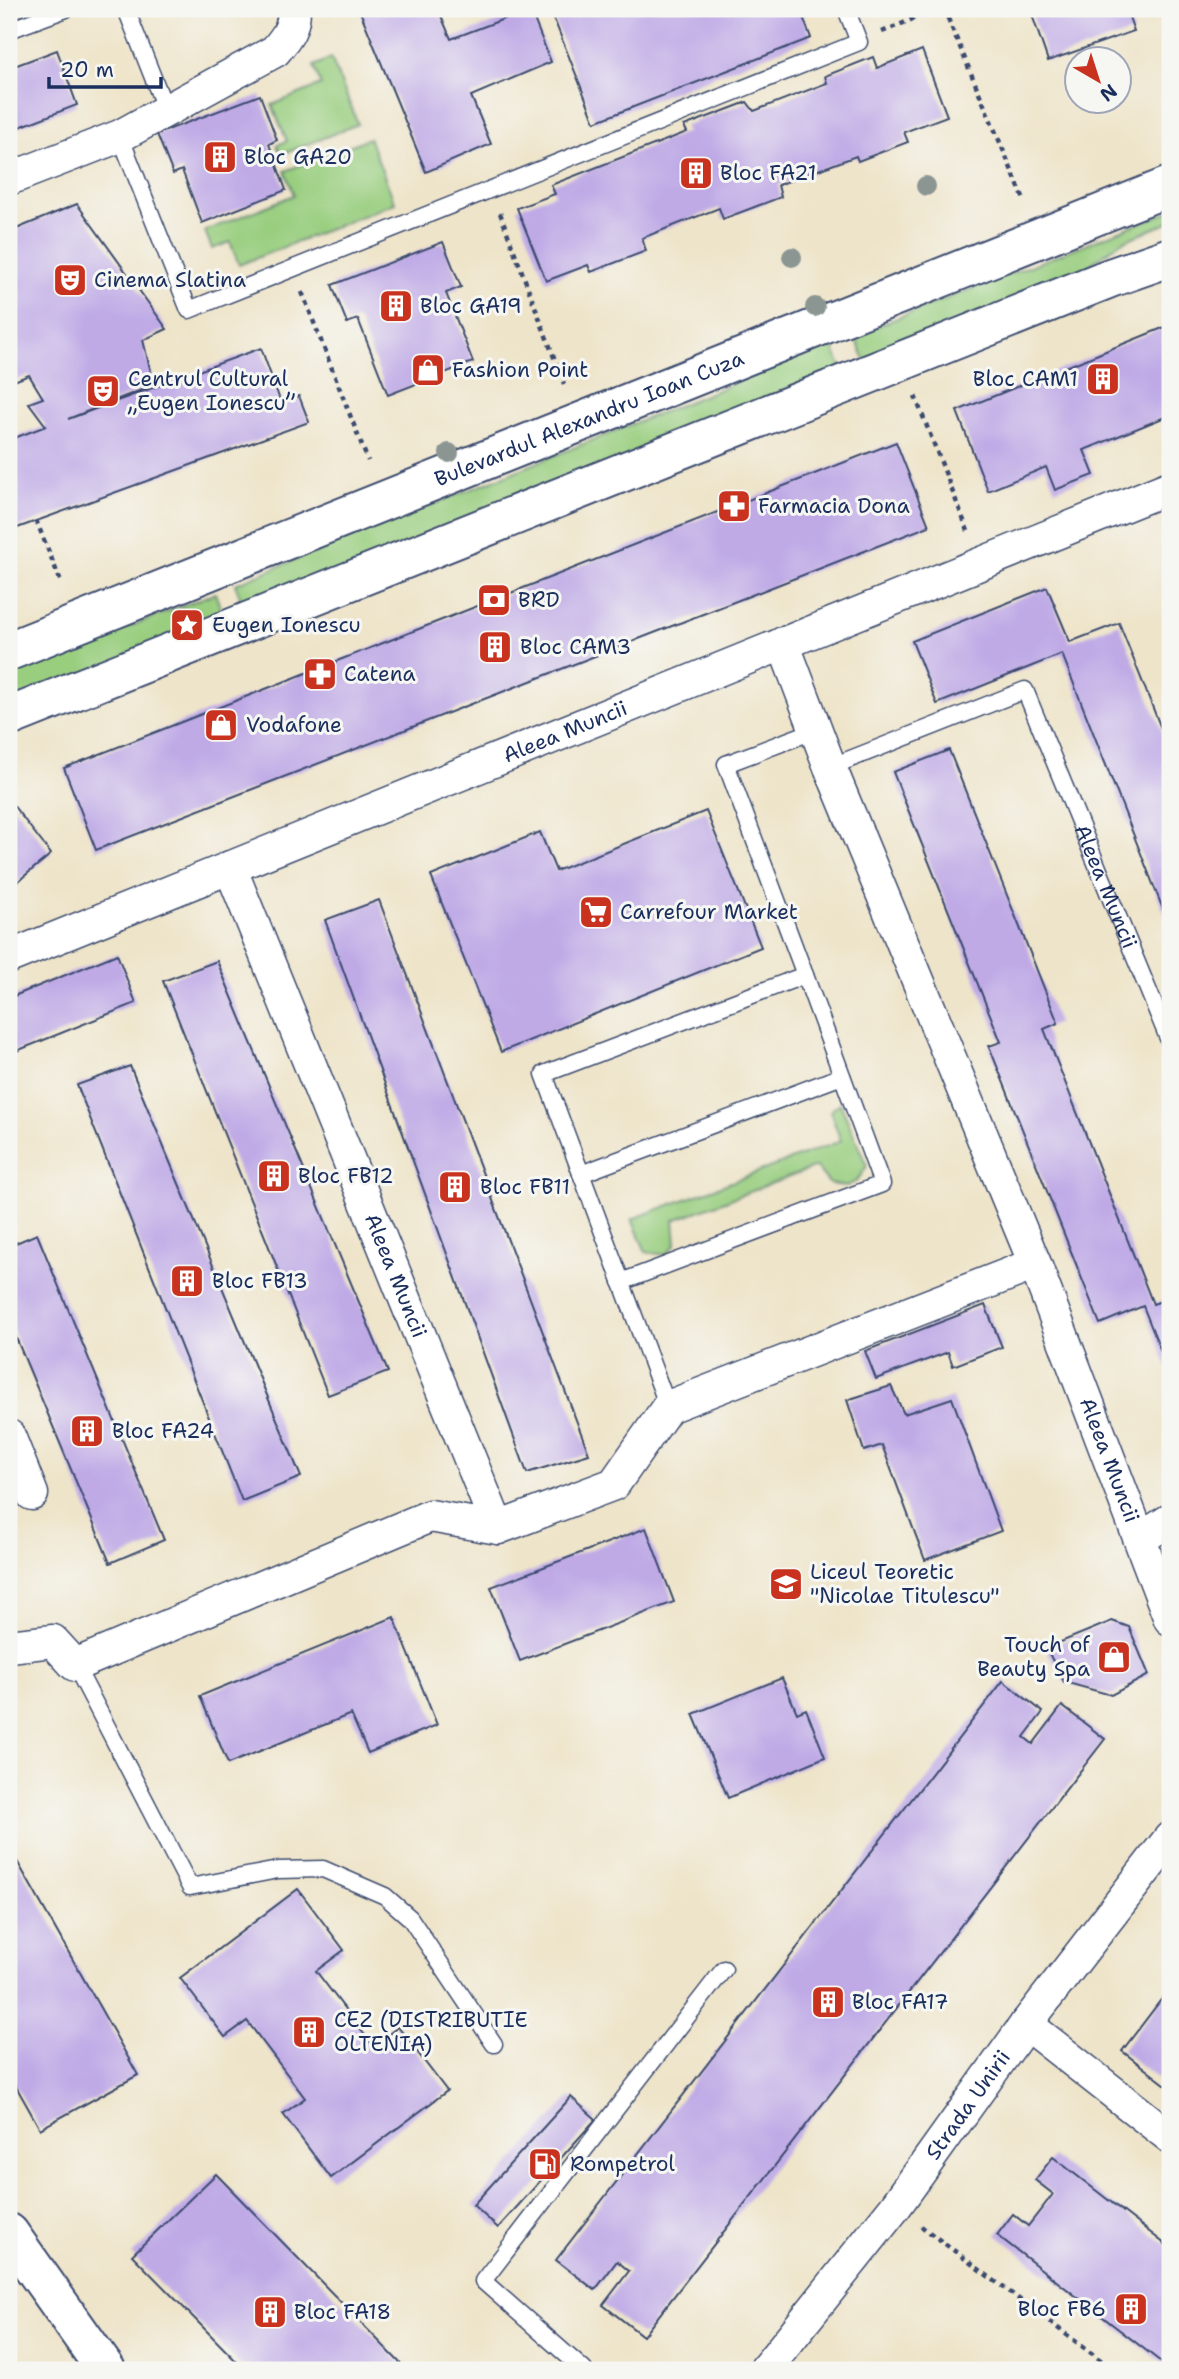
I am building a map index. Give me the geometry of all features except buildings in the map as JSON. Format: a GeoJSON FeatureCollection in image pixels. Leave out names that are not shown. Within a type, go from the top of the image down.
{"type":"FeatureCollection","features":[{"type":"Feature","properties":{"kind":"main road","name":"Bulevardul Alexandru Ioan Cuza"},"geometry":{"type":"LineString","coordinates":[[9,651],[1170,187]]}},
{"type":"Feature","properties":{"kind":"main road"},"geometry":{"type":"LineString","coordinates":[[9,717],[1110,278],[1170,257]]}},
{"type":"Feature","properties":{"kind":"main road"},"geometry":{"type":"LineString","coordinates":[[9,2233],[106,2370]]}},
{"type":"Feature","properties":{"kind":"street"},"geometry":{"type":"LineString","coordinates":[[9,179],[120,136],[167,113],[275,51],[294,24],[294,9]]}},
{"type":"Feature","properties":{"kind":"street","name":"Aleea Muncii"},"geometry":{"type":"LineString","coordinates":[[9,957],[1170,487]]}},
{"type":"Feature","properties":{"kind":"street","name":"Aleea Muncii"},"geometry":{"type":"LineString","coordinates":[[783,643],[830,767],[1035,1264],[1170,1619]]}},
{"type":"Feature","properties":{"kind":"street","name":"Aleea Muncii"},"geometry":{"type":"LineString","coordinates":[[230,867],[498,1528]]}},
{"type":"Feature","properties":{"kind":"street"},"geometry":{"type":"LineString","coordinates":[[9,1646],[53,1641],[75,1665],[430,1516],[498,1528],[614,1484],[668,1407],[1035,1264]]}},
{"type":"Feature","properties":{"kind":"street"},"geometry":{"type":"LineString","coordinates":[[9,1436],[32,1494]]}},
{"type":"Feature","properties":{"kind":"street","name":"Aleea Muncii"},"geometry":{"type":"LineString","coordinates":[[1140,1539],[1170,1520]]}},
{"type":"Feature","properties":{"kind":"street","name":"Strada Unirii"},"geometry":{"type":"LineString","coordinates":[[765,2370],[895,2207],[1026,2024],[1170,1838]]}},
{"type":"Feature","properties":{"kind":"street"},"geometry":{"type":"LineString","coordinates":[[1026,2024],[1170,2137]]}},
{"type":"Feature","properties":{"kind":"lane"},"geometry":{"type":"LineString","coordinates":[[9,30],[66,9]]}},
{"type":"Feature","properties":{"kind":"lane"},"geometry":{"type":"LineString","coordinates":[[125,9],[167,113]]}},
{"type":"Feature","properties":{"kind":"lane"},"geometry":{"type":"LineString","coordinates":[[120,136],[189,310],[859,43],[846,9]]}},
{"type":"Feature","properties":{"kind":"lane","name":"Aleea Muncii"},"geometry":{"type":"LineString","coordinates":[[830,767],[1025,690],[1170,1043]]}},
{"type":"Feature","properties":{"kind":"lane"},"geometry":{"type":"LineString","coordinates":[[621,1282],[882,1184],[726,764],[816,730]]}},
{"type":"Feature","properties":{"kind":"lane"},"geometry":{"type":"LineString","coordinates":[[668,1407],[544,1074],[805,975]]}},
{"type":"Feature","properties":{"kind":"lane"},"geometry":{"type":"LineString","coordinates":[[581,1174],[842,1076]]}},
{"type":"Feature","properties":{"kind":"lane"},"geometry":{"type":"LineString","coordinates":[[75,1665],[190,1887],[278,1870],[323,1869],[386,1896],[410,1918],[494,2044]]}},
{"type":"Feature","properties":{"kind":"lane"},"geometry":{"type":"LineString","coordinates":[[584,2370],[483,2281],[724,1969]]}},
{"type":"Feature","properties":{"kind":"path"},"geometry":{"type":"LineString","coordinates":[[859,43],[937,9]]}},
{"type":"Feature","properties":{"kind":"path"},"geometry":{"type":"LineString","coordinates":[[944,9],[1025,202]]}},
{"type":"Feature","properties":{"kind":"path"},"geometry":{"type":"LineString","coordinates":[[491,189],[564,384]]}},
{"type":"Feature","properties":{"kind":"path"},"geometry":{"type":"LineString","coordinates":[[293,268],[368,461]]}},
{"type":"Feature","properties":{"kind":"path"},"geometry":{"type":"LineString","coordinates":[[915,395],[981,563]]}},
{"type":"Feature","properties":{"kind":"path"},"geometry":{"type":"LineString","coordinates":[[36,520],[61,582]]}},
{"type":"Feature","properties":{"kind":"path"},"geometry":{"type":"LineString","coordinates":[[895,2207],[1114,2370]]}},
{"type":"Feature","properties":{"kind":"green space"},"geometry":{"type":"Polygon","coordinates":[[[331,58],[358,124],[281,155],[277,145],[287,141],[272,105],[321,85],[314,66],[331,58]]]}},
{"type":"Feature","properties":{"kind":"green space"},"geometry":{"type":"Polygon","coordinates":[[[369,138],[395,203],[239,265],[230,242],[212,249],[205,231],[294,195],[285,171],[369,138]]]}},
{"type":"Feature","properties":{"kind":"green space"},"geometry":{"type":"Polygon","coordinates":[[[1170,211],[1170,222],[1121,242],[1062,285],[867,364],[854,335],[1170,211]]]}},
{"type":"Feature","properties":{"kind":"green space"},"geometry":{"type":"Polygon","coordinates":[[[832,344],[844,374],[247,615],[235,584],[832,344]]]}},
{"type":"Feature","properties":{"kind":"green space"},"geometry":{"type":"Polygon","coordinates":[[[215,593],[226,623],[9,710],[9,674],[215,593]]]}},
{"type":"Feature","properties":{"kind":"green space"},"geometry":{"type":"Polygon","coordinates":[[[840,1103],[867,1166],[857,1181],[845,1187],[829,1183],[816,1167],[674,1220],[676,1244],[666,1255],[646,1252],[632,1219],[841,1141],[830,1111],[840,1103]]]}},
{"type":"Feature","properties":{"kind":"place","name":"Bloc GA20"},"geometry":{"type":"Point","coordinates":[220,157]}},
{"type":"Feature","properties":{"kind":"place","name":"Bloc FA21"},"geometry":{"type":"Point","coordinates":[696,173]}},
{"type":"Feature","properties":{"kind":"place","name":"Cinema Slatina"},"geometry":{"type":"Point","coordinates":[70,280]}},
{"type":"Feature","properties":{"kind":"place","name":"Bloc GA19"},"geometry":{"type":"Point","coordinates":[396,306]}},
{"type":"Feature","properties":{"kind":"place","name":"Fashion Point"},"geometry":{"type":"Point","coordinates":[428,370]}},
{"type":"Feature","properties":{"kind":"place","name":"Bloc CAM1"},"geometry":{"type":"Point","coordinates":[1103,379]}},
{"type":"Feature","properties":{"kind":"place","name":"Centrul Cultural „Eugen Ionescu”"},"geometry":{"type":"Point","coordinates":[103,391]}},
{"type":"Feature","properties":{"kind":"place","name":"Farmacia Dona"},"geometry":{"type":"Point","coordinates":[734,506]}},
{"type":"Feature","properties":{"kind":"place","name":"BRD"},"geometry":{"type":"Point","coordinates":[494,600]}},
{"type":"Feature","properties":{"kind":"place","name":"Eugen Ionescu"},"geometry":{"type":"Point","coordinates":[187,625]}},
{"type":"Feature","properties":{"kind":"place","name":"Bloc CAM3"},"geometry":{"type":"Point","coordinates":[495,647]}},
{"type":"Feature","properties":{"kind":"place","name":"Catena"},"geometry":{"type":"Point","coordinates":[320,674]}},
{"type":"Feature","properties":{"kind":"place","name":"Vodafone"},"geometry":{"type":"Point","coordinates":[221,725]}},
{"type":"Feature","properties":{"kind":"place","name":"Carrefour Market"},"geometry":{"type":"Point","coordinates":[596,912]}},
{"type":"Feature","properties":{"kind":"place","name":"Bloc FB12"},"geometry":{"type":"Point","coordinates":[274,1176]}},
{"type":"Feature","properties":{"kind":"place","name":"Bloc FB11"},"geometry":{"type":"Point","coordinates":[455,1187]}},
{"type":"Feature","properties":{"kind":"place","name":"Bloc FB13"},"geometry":{"type":"Point","coordinates":[187,1281]}},
{"type":"Feature","properties":{"kind":"place","name":"Bloc FA24"},"geometry":{"type":"Point","coordinates":[87,1431]}},
{"type":"Feature","properties":{"kind":"place","name":"Liceul Teoretic \"Nicolae Titulescu\""},"geometry":{"type":"Point","coordinates":[786,1584]}},
{"type":"Feature","properties":{"kind":"place","name":"Touch of Beauty Spa"},"geometry":{"type":"Point","coordinates":[1114,1657]}},
{"type":"Feature","properties":{"kind":"place","name":"Bloc FA17"},"geometry":{"type":"Point","coordinates":[828,2002]}},
{"type":"Feature","properties":{"kind":"place","name":"CEZ (DISTRIBUTIE OLTENIA)"},"geometry":{"type":"Point","coordinates":[309,2032]}},
{"type":"Feature","properties":{"kind":"place","name":"Rompetrol"},"geometry":{"type":"Point","coordinates":[545,2164]}},
{"type":"Feature","properties":{"kind":"place","name":"Bloc FB6"},"geometry":{"type":"Point","coordinates":[1131,2309]}},
{"type":"Feature","properties":{"kind":"place","name":"Bloc FA18"},"geometry":{"type":"Point","coordinates":[270,2312]}}]}
